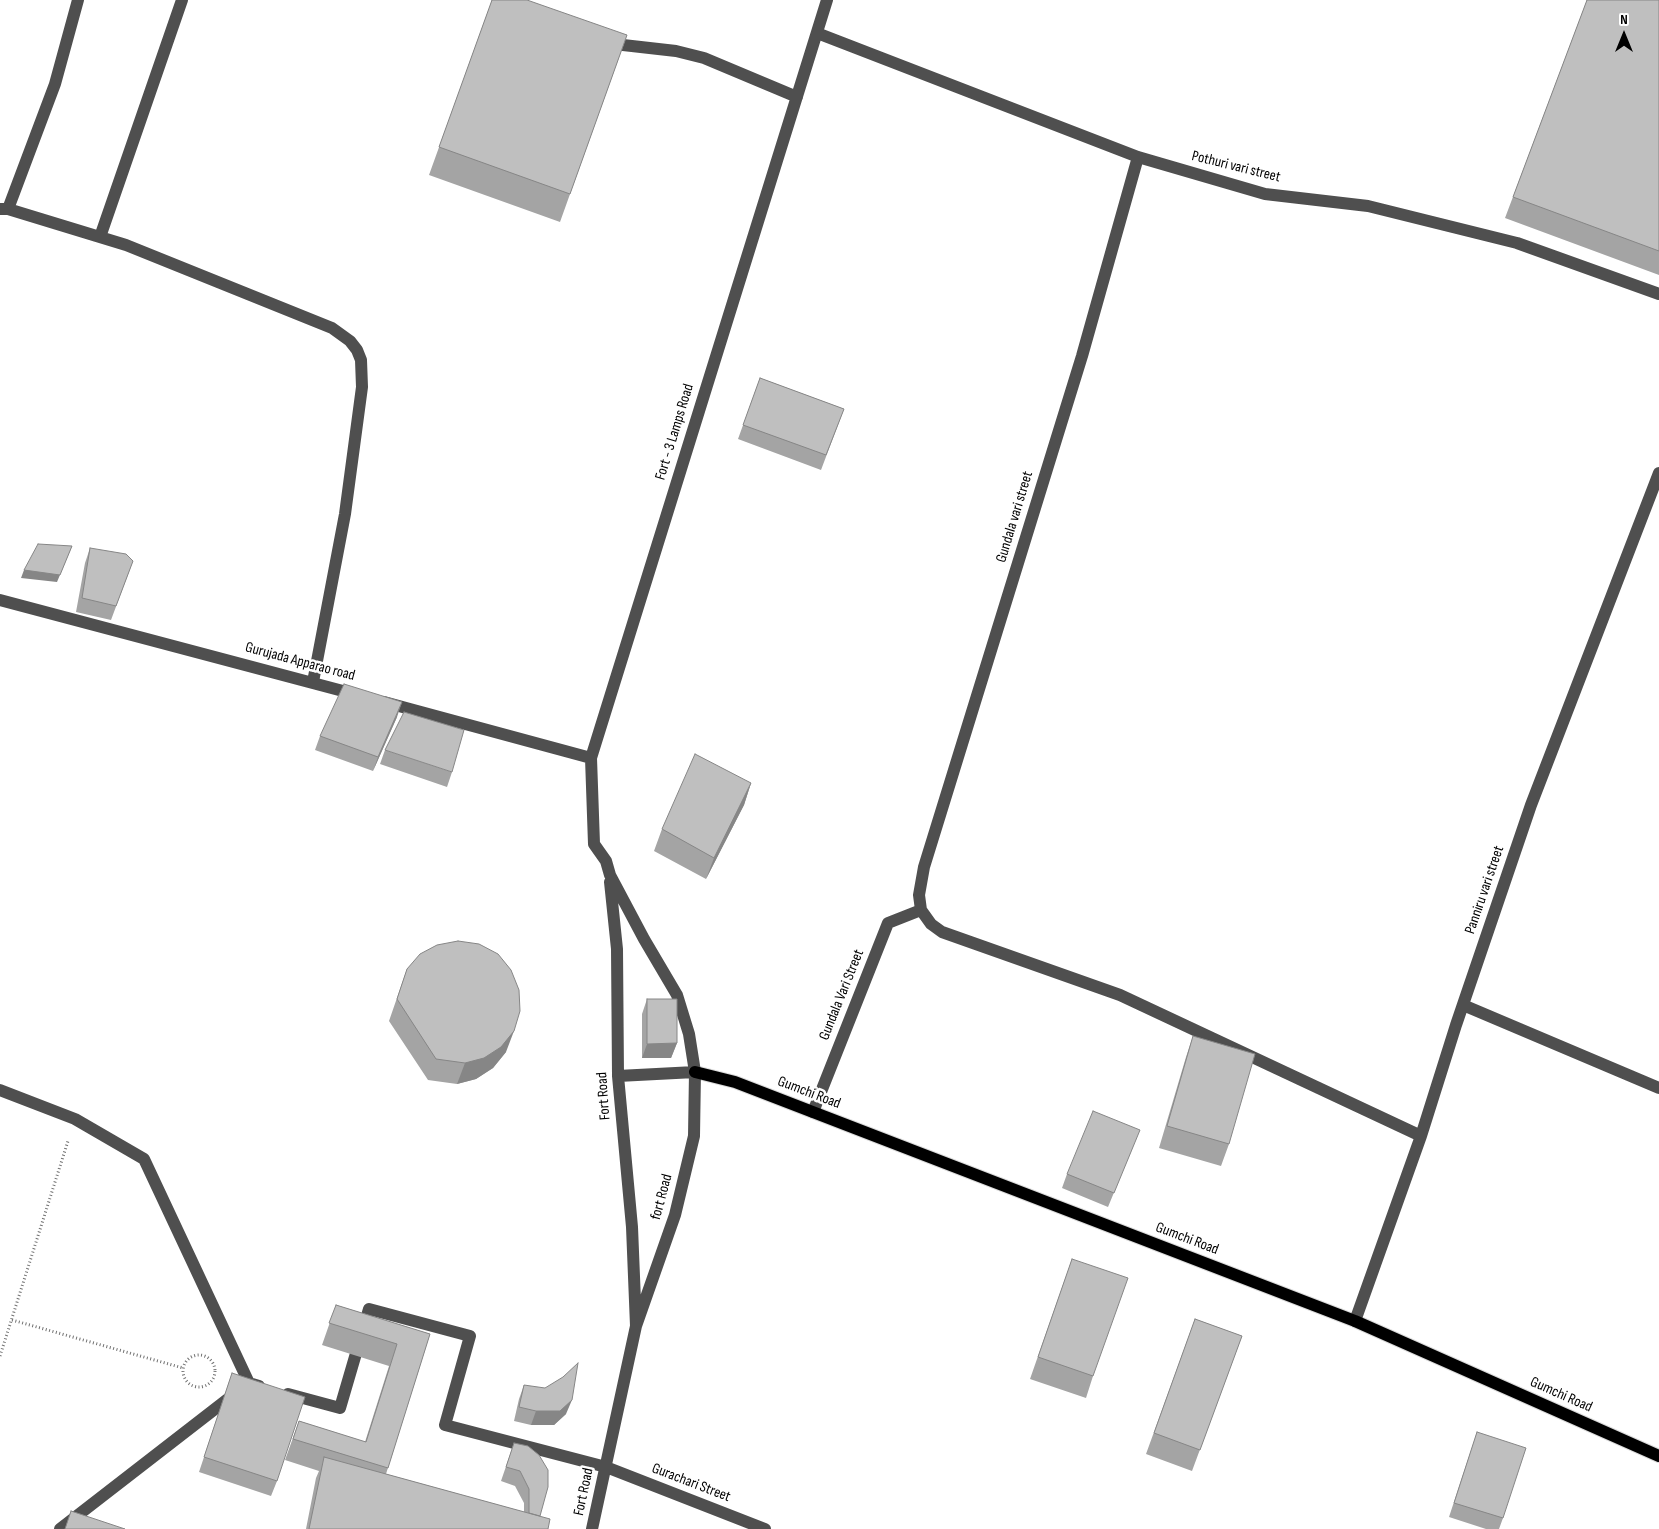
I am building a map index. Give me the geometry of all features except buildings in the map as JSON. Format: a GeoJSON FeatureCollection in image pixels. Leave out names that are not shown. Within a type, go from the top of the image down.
{"type":"FeatureCollection","features":[{"type":"Feature","properties":{"kind":"main road","name":"Gumchi Road"},"geometry":{"type":"LineString","coordinates":[[695,1072],[735,1082],[1355,1321],[1659,1456]]}},
{"type":"Feature","properties":{"kind":"street"},"geometry":{"type":"LineString","coordinates":[[78,0],[55,84],[4,209],[126,245],[332,328],[350,341],[362,360],[362,386],[346,514],[313,682]]}},
{"type":"Feature","properties":{"kind":"street"},"geometry":{"type":"LineString","coordinates":[[100,237],[182,0]]}},
{"type":"Feature","properties":{"kind":"street","name":"Fort - 3 Lamps Road"},"geometry":{"type":"LineString","coordinates":[[610,874],[606,861],[594,844],[591,758],[827,0]]}},
{"type":"Feature","properties":{"kind":"street","name":"Pothuri vari street"},"geometry":{"type":"LineString","coordinates":[[817,33],[1138,157],[1265,194],[1368,206],[1517,243],[1659,294]]}},
{"type":"Feature","properties":{"kind":"street"},"geometry":{"type":"LineString","coordinates":[[596,36],[623,45],[676,51],[704,58],[796,97]]}},
{"type":"Feature","properties":{"kind":"street","name":"Gundala vari street"},"geometry":{"type":"LineString","coordinates":[[921,910],[920,885],[924,867],[1082,356],[1138,157]]}},
{"type":"Feature","properties":{"kind":"street","name":"Panniru vari street"},"geometry":{"type":"LineString","coordinates":[[1355,1321],[1421,1136],[1530,805],[1659,473]]}},
{"type":"Feature","properties":{"kind":"street","name":"Gurujada Apparao road"},"geometry":{"type":"LineString","coordinates":[[0,600],[313,682],[591,758]]}},
{"type":"Feature","properties":{"kind":"street"},"geometry":{"type":"LineString","coordinates":[[610,874],[644,939],[677,995],[690,1034],[695,1072],[618,1076]]}},
{"type":"Feature","properties":{"kind":"street","name":"Fort Road"},"geometry":{"type":"LineString","coordinates":[[592,1529],[636,1326],[632,1227],[618,1076],[616,949],[610,874]]}},
{"type":"Feature","properties":{"kind":"street"},"geometry":{"type":"LineString","coordinates":[[921,910],[931,924],[942,932],[1120,995],[1421,1136]]}},
{"type":"Feature","properties":{"kind":"street","name":"Gundala Vari Street"},"geometry":{"type":"LineString","coordinates":[[812,1112],[888,923],[921,910]]}},
{"type":"Feature","properties":{"kind":"street"},"geometry":{"type":"LineString","coordinates":[[1463,1005],[1659,1088]]}},
{"type":"Feature","properties":{"kind":"street","name":"fort Road"},"geometry":{"type":"LineString","coordinates":[[636,1326],[676,1215],[694,1136],[695,1072]]}},
{"type":"Feature","properties":{"kind":"street"},"geometry":{"type":"LineString","coordinates":[[0,1090],[75,1119],[144,1158],[249,1383],[60,1529]]}},
{"type":"Feature","properties":{"kind":"street","name":"Gurachari Street"},"geometry":{"type":"LineString","coordinates":[[249,1383],[340,1408],[369,1309],[470,1336],[445,1425],[606,1467],[765,1529]]}},
{"type":"Feature","properties":{"kind":"path"},"geometry":{"type":"LineString","coordinates":[[0,1356],[75,1119]]}},
{"type":"Feature","properties":{"kind":"path"},"geometry":{"type":"LineString","coordinates":[[12,1320],[183,1368]]}},
{"type":"Feature","properties":{"kind":"path"},"geometry":{"type":"LineString","coordinates":[[205,1356],[213,1364],[215,1375],[208,1384],[198,1387],[188,1384],[185,1380],[183,1368],[190,1358],[205,1356]]}}]}
